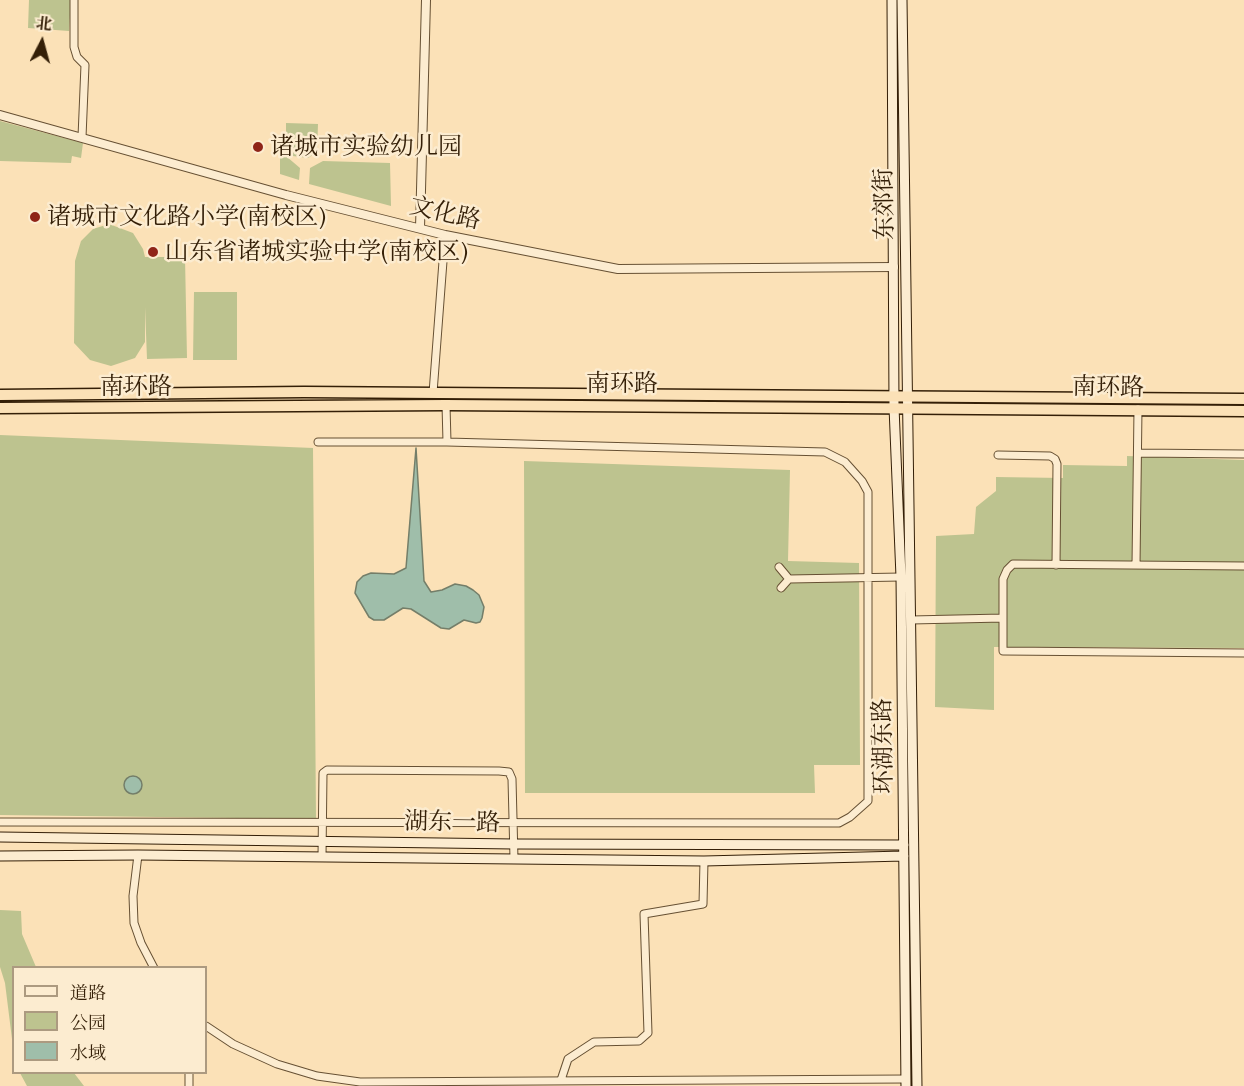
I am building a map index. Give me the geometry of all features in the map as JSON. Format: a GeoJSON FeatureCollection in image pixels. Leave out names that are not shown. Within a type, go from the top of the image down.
{"type":"FeatureCollection","features":[{"type":"Feature","properties":{"kind":"highway","name":"南环路"},"geometry":{"type":"LineString","coordinates":[[0,395],[304,392],[894,401]]}},
{"type":"Feature","properties":{"kind":"highway","name":"南环路"},"geometry":{"type":"LineString","coordinates":[[0,408],[1244,399]]}},
{"type":"Feature","properties":{"kind":"highway","name":"南环路"},"geometry":{"type":"LineString","coordinates":[[906,401],[1244,411]]}},
{"type":"Feature","properties":{"kind":"main road","name":"东郊街"},"geometry":{"type":"LineString","coordinates":[[892,0],[894,401]]}},
{"type":"Feature","properties":{"kind":"main road","name":"东郊街"},"geometry":{"type":"LineString","coordinates":[[902,0],[906,401]]}},
{"type":"Feature","properties":{"kind":"main road","name":"环湖东路"},"geometry":{"type":"LineString","coordinates":[[894,401],[901,577],[906,1082]]}},
{"type":"Feature","properties":{"kind":"main road","name":"环湖东路"},"geometry":{"type":"LineString","coordinates":[[906,401],[917,1086]]}},
{"type":"Feature","properties":{"kind":"main road","name":"湖东一路"},"geometry":{"type":"LineString","coordinates":[[0,837],[514,844],[904,845]]}},
{"type":"Feature","properties":{"kind":"main road","name":"湖东一路"},"geometry":{"type":"LineString","coordinates":[[0,856],[138,855],[704,861],[904,856]]}},
{"type":"Feature","properties":{"kind":"street"},"geometry":{"type":"LineString","coordinates":[[74,0],[74,47],[77,57],[85,65],[82,137]]}},
{"type":"Feature","properties":{"kind":"street"},"geometry":{"type":"LineString","coordinates":[[420,228],[426,0]]}},
{"type":"Feature","properties":{"kind":"street","name":"文化路"},"geometry":{"type":"LineString","coordinates":[[0,115],[286,195],[445,235],[618,269],[894,267]]}},
{"type":"Feature","properties":{"kind":"street"},"geometry":{"type":"LineString","coordinates":[[433,393],[445,235]]}},
{"type":"Feature","properties":{"kind":"street"},"geometry":{"type":"LineString","coordinates":[[446,405],[447,442]]}},
{"type":"Feature","properties":{"kind":"street"},"geometry":{"type":"LineString","coordinates":[[1136,565],[1138,409]]}},
{"type":"Feature","properties":{"kind":"street"},"geometry":{"type":"LineString","coordinates":[[0,822],[839,823],[850,817],[868,801],[868,492],[855,471],[833,455],[825,452],[447,442],[318,442]]}},
{"type":"Feature","properties":{"kind":"street"},"geometry":{"type":"LineString","coordinates":[[1138,453],[1244,454]]}},
{"type":"Feature","properties":{"kind":"street"},"geometry":{"type":"LineString","coordinates":[[998,455],[1050,456],[1055,459],[1057,464],[1056,565]]}},
{"type":"Feature","properties":{"kind":"street"},"geometry":{"type":"LineString","coordinates":[[1244,566],[1013,564],[1006,570],[1003,579],[1003,651],[1244,653]]}},
{"type":"Feature","properties":{"kind":"street"},"geometry":{"type":"LineString","coordinates":[[779,567],[789,579]]}},
{"type":"Feature","properties":{"kind":"street"},"geometry":{"type":"LineString","coordinates":[[781,588],[789,579],[901,577]]}},
{"type":"Feature","properties":{"kind":"street"},"geometry":{"type":"LineString","coordinates":[[911,620],[1003,618]]}},
{"type":"Feature","properties":{"kind":"street"},"geometry":{"type":"LineString","coordinates":[[322,857],[323,773],[327,770],[499,771],[509,772],[512,779],[514,859]]}},
{"type":"Feature","properties":{"kind":"street"},"geometry":{"type":"LineString","coordinates":[[138,855],[133,896],[135,923],[141,943],[153,966]]}},
{"type":"Feature","properties":{"kind":"street"},"geometry":{"type":"LineString","coordinates":[[561,1080],[568,1059],[594,1042],[639,1041],[648,1033],[644,914],[703,904],[704,861]]}},
{"type":"Feature","properties":{"kind":"street"},"geometry":{"type":"LineString","coordinates":[[207,1027],[233,1044],[277,1064],[335,1080],[360,1082],[561,1080],[906,1082]]}},
{"type":"Feature","properties":{"kind":"green space"},"geometry":{"type":"Polygon","coordinates":[[[29,0],[71,0],[69,31],[28,28],[29,0]]]}},
{"type":"Feature","properties":{"kind":"green space"},"geometry":{"type":"Polygon","coordinates":[[[0,121],[83,143],[81,158],[72,156],[71,163],[0,161],[0,121]]]}},
{"type":"Feature","properties":{"kind":"green space"},"geometry":{"type":"Polygon","coordinates":[[[286,123],[318,124],[317,152],[308,158],[293,156],[286,148],[286,123]]]}},
{"type":"Feature","properties":{"kind":"green space"},"geometry":{"type":"Polygon","coordinates":[[[280,151],[300,168],[299,180],[280,174],[280,151]]]}},
{"type":"Feature","properties":{"kind":"green space"},"geometry":{"type":"Polygon","coordinates":[[[323,161],[390,163],[391,206],[309,184],[310,168],[323,161]]]}},
{"type":"Feature","properties":{"kind":"green space"},"geometry":{"type":"Polygon","coordinates":[[[109,224],[133,233],[145,257],[185,257],[187,358],[147,359],[145,307],[145,342],[135,358],[111,366],[90,360],[74,343],[75,261],[81,241],[93,229],[109,224]]]}},
{"type":"Feature","properties":{"kind":"green space"},"geometry":{"type":"Polygon","coordinates":[[[194,292],[237,292],[237,360],[193,360],[194,292]]]}},
{"type":"Feature","properties":{"kind":"green space"},"geometry":{"type":"Polygon","coordinates":[[[0,435],[313,448],[316,819],[0,815],[0,435]]]}},
{"type":"Feature","properties":{"kind":"green space"},"geometry":{"type":"Polygon","coordinates":[[[1127,456],[1244,460],[1244,648],[994,647],[994,710],[935,707],[936,536],[974,534],[976,507],[996,491],[996,477],[1063,478],[1063,465],[1127,466],[1127,456]]]}},
{"type":"Feature","properties":{"kind":"green space"},"geometry":{"type":"Polygon","coordinates":[[[524,461],[790,470],[788,561],[859,563],[860,765],[814,765],[815,793],[525,793],[524,461]]]}},
{"type":"Feature","properties":{"kind":"green space"},"geometry":{"type":"Polygon","coordinates":[[[0,910],[21,911],[22,934],[36,966],[12,966],[12,1039],[5,983],[0,967],[0,910]]]}},
{"type":"Feature","properties":{"kind":"green space"},"geometry":{"type":"Polygon","coordinates":[[[21,1074],[75,1074],[84,1086],[27,1086],[21,1074]]]}},
{"type":"Feature","properties":{"kind":"water"},"geometry":{"type":"Polygon","coordinates":[[[416,448],[424,581],[431,592],[455,584],[473,590],[479,595],[484,607],[480,622],[464,620],[449,629],[441,628],[411,609],[403,608],[384,620],[374,620],[369,617],[355,593],[357,582],[363,576],[371,573],[394,574],[406,568],[416,448]]]}},
{"type":"Feature","properties":{"kind":"water"},"geometry":{"type":"Polygon","coordinates":[[[129,776],[137,776],[142,781],[140,792],[129,794],[124,789],[124,781],[129,776]]]}},
{"type":"Feature","properties":{"kind":"place","name":"诸城市实验幼儿园"},"geometry":{"type":"Point","coordinates":[258,147]}},
{"type":"Feature","properties":{"kind":"place","name":"诸城市文化路小学(南校区)"},"geometry":{"type":"Point","coordinates":[35,217]}},
{"type":"Feature","properties":{"kind":"place","name":"山东省诸城实验中学(南校区)"},"geometry":{"type":"Point","coordinates":[153,252]}}]}
